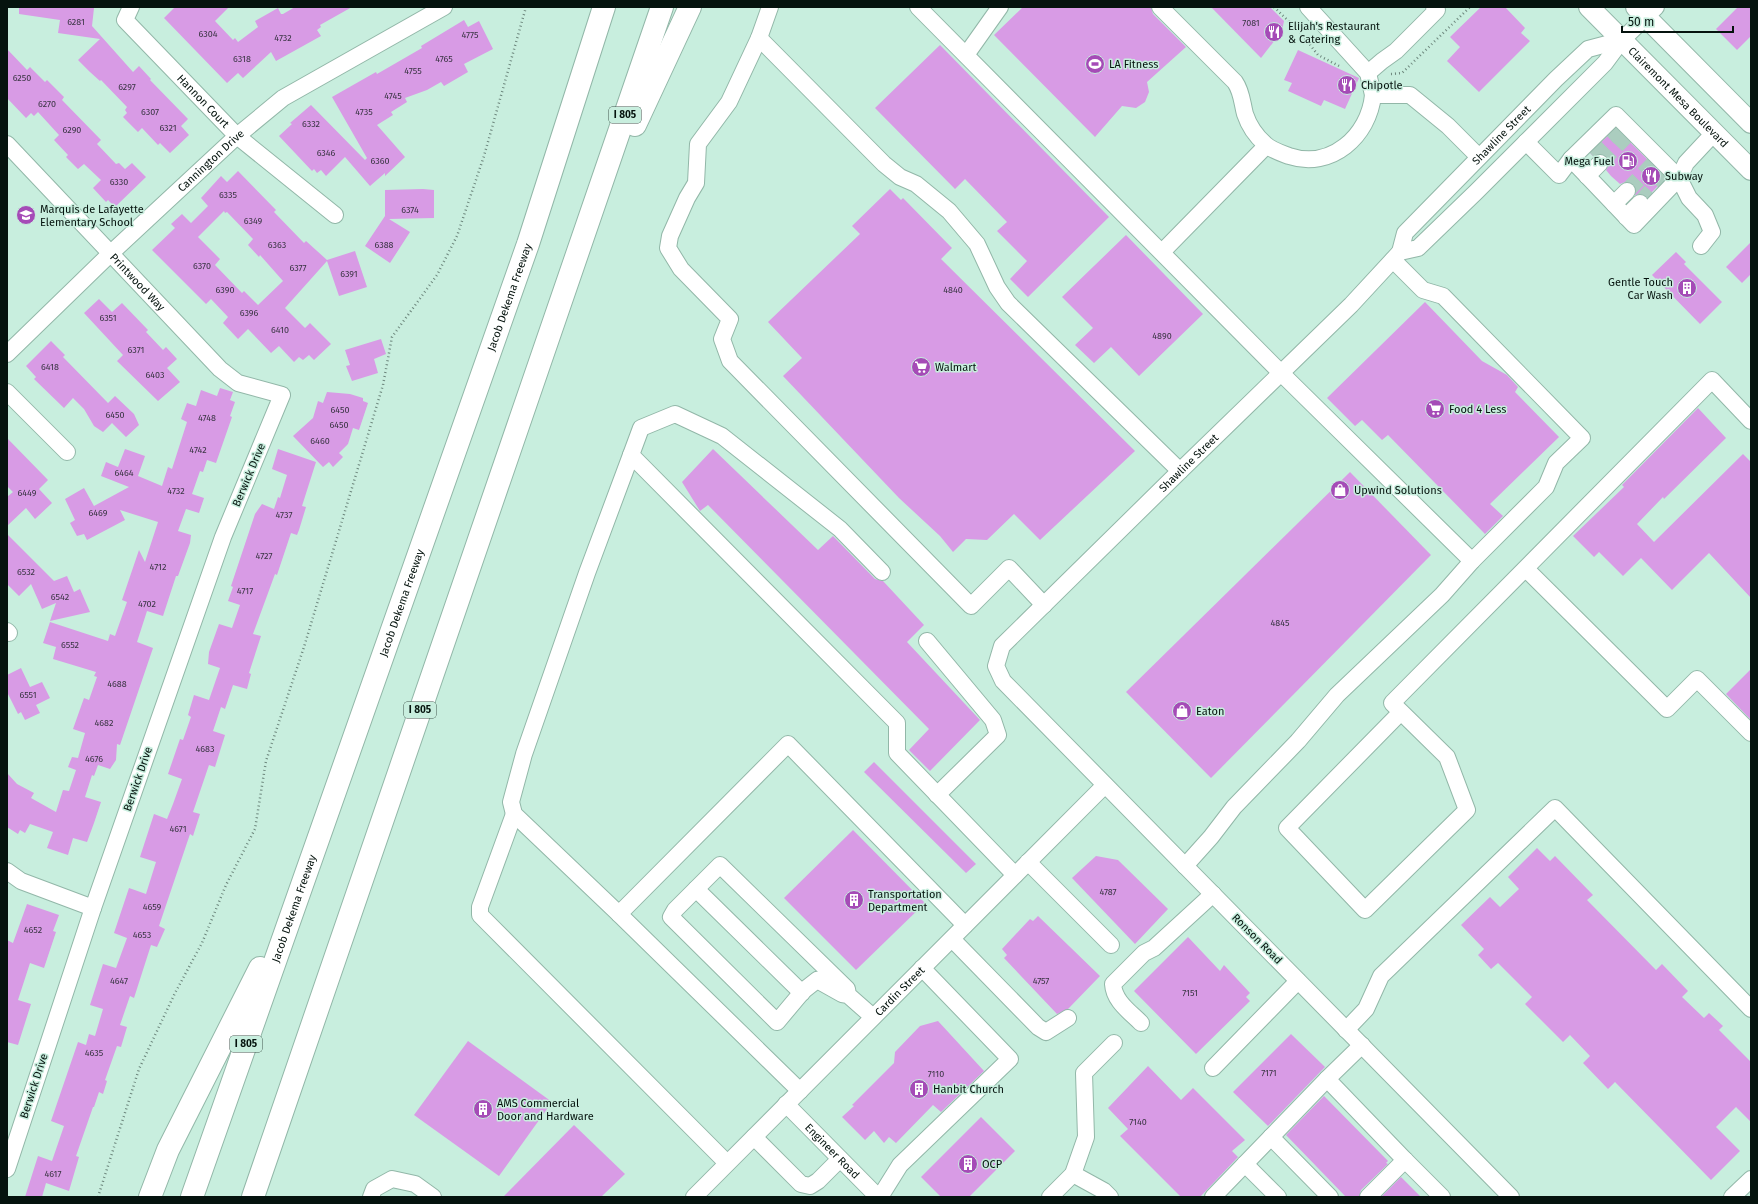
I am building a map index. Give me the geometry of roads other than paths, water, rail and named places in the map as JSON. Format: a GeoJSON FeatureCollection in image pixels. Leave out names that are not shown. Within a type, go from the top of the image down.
{"type":"FeatureCollection","features":[{"type":"Feature","properties":{"kind":"highway","name":"Jacob Dekema Freeway"},"geometry":{"type":"LineString","coordinates":[[192,1197],[528,244],[604,7]]}},
{"type":"Feature","properties":{"kind":"highway","name":"I 805"},"geometry":{"type":"LineString","coordinates":[[253,1197],[662,7]]}},
{"type":"Feature","properties":{"kind":"highway"},"geometry":{"type":"LineString","coordinates":[[588,223],[690,7]]}},
{"type":"Feature","properties":{"kind":"highway"},"geometry":{"type":"LineString","coordinates":[[150,1197],[168,1150],[300,890]]}},
{"type":"Feature","properties":{"kind":"main road","name":"Clairemont Mesa Boulevard"},"geometry":{"type":"LineString","coordinates":[[1590,7],[1751,170]]}},
{"type":"Feature","properties":{"kind":"main road"},"geometry":{"type":"LineString","coordinates":[[1646,10],[1751,123]]}},
{"type":"Feature","properties":{"kind":"street","name":"Hannon Court"},"geometry":{"type":"LineString","coordinates":[[131,7],[125,20],[237,136],[335,215]]}},
{"type":"Feature","properties":{"kind":"street","name":"Cannington Drive"},"geometry":{"type":"LineString","coordinates":[[7,354],[110,254],[237,136],[283,98],[444,7]]}},
{"type":"Feature","properties":{"kind":"street"},"geometry":{"type":"LineString","coordinates":[[770,7],[758,38],[729,102],[698,144],[696,183],[687,198],[670,236],[668,248],[681,269],[730,319],[722,339],[730,361],[972,606],[1010,568],[1044,605]]}},
{"type":"Feature","properties":{"kind":"street"},"geometry":{"type":"LineString","coordinates":[[918,7],[1281,373],[1472,561]]}},
{"type":"Feature","properties":{"kind":"street"},"geometry":{"type":"LineString","coordinates":[[966,55],[1000,7]]}},
{"type":"Feature","properties":{"kind":"street"},"geometry":{"type":"LineString","coordinates":[[1160,7],[1235,82],[1239,89],[1245,114],[1251,129],[1266,146],[1279,153],[1294,158],[1309,160],[1333,155],[1344,148],[1358,134],[1372,108],[1373,96],[1369,76],[1356,58],[1308,7]]}},
{"type":"Feature","properties":{"kind":"street"},"geometry":{"type":"LineString","coordinates":[[1369,76],[1382,61],[1396,51],[1437,8]]}},
{"type":"Feature","properties":{"kind":"street","name":"Shawline Street"},"geometry":{"type":"LineString","coordinates":[[1396,256],[1418,248],[1526,142],[1605,63],[1646,10]]}},
{"type":"Feature","properties":{"kind":"street"},"geometry":{"type":"LineString","coordinates":[[758,38],[884,164],[900,178],[916,184],[949,211],[977,244],[997,287],[1008,304],[1180,471]]}},
{"type":"Feature","properties":{"kind":"street","name":"Shawline Street"},"geometry":{"type":"LineString","coordinates":[[1003,681],[996,666],[1002,646],[1351,305],[1396,256],[1405,233],[1588,49],[1622,40]]}},
{"type":"Feature","properties":{"kind":"street"},"geometry":{"type":"LineString","coordinates":[[1373,96],[1410,95],[1448,126],[1480,157]]}},
{"type":"Feature","properties":{"kind":"street"},"geometry":{"type":"LineString","coordinates":[[1579,167],[1616,115],[1626,128],[1673,173],[1689,198],[1705,215],[1712,232],[1701,246]]}},
{"type":"Feature","properties":{"kind":"street"},"geometry":{"type":"LineString","coordinates":[[1579,167],[1634,225],[1673,173],[1686,163],[1714,133]]}},
{"type":"Feature","properties":{"kind":"street"},"geometry":{"type":"LineString","coordinates":[[1526,142],[1559,175],[1596,159]]}},
{"type":"Feature","properties":{"kind":"street","name":"Printwood Way"},"geometry":{"type":"LineString","coordinates":[[7,144],[220,369],[238,383],[282,395]]}},
{"type":"Feature","properties":{"kind":"street"},"geometry":{"type":"LineString","coordinates":[[1162,252],[1266,146]]}},
{"type":"Feature","properties":{"kind":"street"},"geometry":{"type":"LineString","coordinates":[[1614,204],[1627,191]]}},
{"type":"Feature","properties":{"kind":"street"},"geometry":{"type":"LineString","coordinates":[[1626,217],[1640,203]]}},
{"type":"Feature","properties":{"kind":"street"},"geometry":{"type":"LineString","coordinates":[[1185,866],[1211,837],[1234,807],[1298,741],[1337,694],[1442,595],[1472,561],[1546,487],[1556,463],[1582,438],[1443,296],[1423,290],[1396,256]]}},
{"type":"Feature","properties":{"kind":"street"},"geometry":{"type":"LineString","coordinates":[[1401,712],[1287,828],[1365,910],[1467,810],[1447,757],[1392,703],[1712,380],[1751,421]]}},
{"type":"Feature","properties":{"kind":"street"},"geometry":{"type":"LineString","coordinates":[[7,392],[67,452]]}},
{"type":"Feature","properties":{"kind":"street","name":"Berwick Drive"},"geometry":{"type":"LineString","coordinates":[[7,1168],[93,908],[222,537],[282,395]]}},
{"type":"Feature","properties":{"kind":"street"},"geometry":{"type":"LineString","coordinates":[[800,1091],[620,914],[514,814],[511,802],[524,754],[587,573],[641,428],[675,414],[722,436],[840,529],[882,572]]}},
{"type":"Feature","properties":{"kind":"street"},"geometry":{"type":"LineString","coordinates":[[631,455],[897,723],[897,753],[1015,875]]}},
{"type":"Feature","properties":{"kind":"street"},"geometry":{"type":"LineString","coordinates":[[1526,569],[1667,709],[1697,679],[1751,733]]}},
{"type":"Feature","properties":{"kind":"street"},"geometry":{"type":"LineString","coordinates":[[927,641],[993,720],[998,735],[937,795]]}},
{"type":"Feature","properties":{"kind":"street","name":"Ronson Road"},"geometry":{"type":"LineString","coordinates":[[1003,681],[1511,1197]]}},
{"type":"Feature","properties":{"kind":"street"},"geometry":{"type":"LineString","coordinates":[[620,914],[788,744],[965,925]]}},
{"type":"Feature","properties":{"kind":"street","name":"Cardin Street"},"geometry":{"type":"LineString","coordinates":[[694,1197],[1105,785]]}},
{"type":"Feature","properties":{"kind":"street"},"geometry":{"type":"LineString","coordinates":[[1346,1030],[1366,1009],[1381,976],[1555,808],[1751,1009]]}},
{"type":"Feature","properties":{"kind":"street"},"geometry":{"type":"LineString","coordinates":[[514,814],[480,906],[480,915],[728,1163]]}},
{"type":"Feature","properties":{"kind":"street"},"geometry":{"type":"LineString","coordinates":[[1028,862],[1110,945]]}},
{"type":"Feature","properties":{"kind":"street"},"geometry":{"type":"LineString","coordinates":[[848,995],[847,989],[720,864],[675,910],[671,916],[777,1022],[802,992],[817,980],[842,994],[848,995],[873,1017]]}},
{"type":"Feature","properties":{"kind":"street"},"geometry":{"type":"LineString","coordinates":[[7,871],[21,881],[93,908]]}},
{"type":"Feature","properties":{"kind":"street"},"geometry":{"type":"LineString","coordinates":[[696,889],[802,992]]}},
{"type":"Feature","properties":{"kind":"street"},"geometry":{"type":"LineString","coordinates":[[1141,1023],[1118,1001],[1114,993],[1113,984],[1144,953],[1154,948],[1213,894]]}},
{"type":"Feature","properties":{"kind":"street"},"geometry":{"type":"LineString","coordinates":[[952,939],[1038,1027],[1046,1032],[1068,1018]]}},
{"type":"Feature","properties":{"kind":"street"},"geometry":{"type":"LineString","coordinates":[[879,1197],[900,1165],[1010,1059],[922,968]]}},
{"type":"Feature","properties":{"kind":"street"},"geometry":{"type":"LineString","coordinates":[[1213,1068],[1298,981]]}},
{"type":"Feature","properties":{"kind":"street"},"geometry":{"type":"LineString","coordinates":[[1050,1197],[1073,1174],[1086,1137],[1084,1073],[1114,1043]]}},
{"type":"Feature","properties":{"kind":"street"},"geometry":{"type":"LineString","coordinates":[[1213,1197],[1362,1045]]}},
{"type":"Feature","properties":{"kind":"street"},"geometry":{"type":"LineString","coordinates":[[1327,1080],[1442,1197]]}},
{"type":"Feature","properties":{"kind":"street","name":"Engineer Road"},"geometry":{"type":"LineString","coordinates":[[786,1104],[879,1197]]}},
{"type":"Feature","properties":{"kind":"street"},"geometry":{"type":"LineString","coordinates":[[754,1137],[801,1184],[810,1186],[818,1181],[840,1159]]}},
{"type":"Feature","properties":{"kind":"street"},"geometry":{"type":"LineString","coordinates":[[1271,1137],[1330,1197]]}},
{"type":"Feature","properties":{"kind":"street"},"geometry":{"type":"LineString","coordinates":[[1368,1197],[1405,1160]]}},
{"type":"Feature","properties":{"kind":"street"},"geometry":{"type":"LineString","coordinates":[[1245,1164],[1278,1197]]}},
{"type":"Feature","properties":{"kind":"street"},"geometry":{"type":"LineString","coordinates":[[1073,1174],[1104,1191],[1110,1197]]}},
{"type":"Feature","properties":{"kind":"street"},"geometry":{"type":"LineString","coordinates":[[371,1197],[374,1189],[392,1179],[415,1184],[433,1197]]}},
{"type":"Feature","properties":{"kind":"street"},"geometry":{"type":"LineString","coordinates":[[1732,1197],[1751,1179]]}},
{"type":"Feature","properties":{"kind":"tunnel"},"geometry":{"type":"LineString","coordinates":[[1591,154],[1621,126]]}},
{"type":"Feature","properties":{"kind":"tunnel"},"geometry":{"type":"LineString","coordinates":[[1600,163],[1628,134]]}},
{"type":"Feature","properties":{"kind":"tunnel"},"geometry":{"type":"LineString","coordinates":[[1627,191],[1656,161]]}},
{"type":"Feature","properties":{"kind":"tunnel"},"geometry":{"type":"LineString","coordinates":[[1640,203],[1667,173]]}},
{"type":"Feature","properties":{"kind":"place","name":"Elijah's Restaurant & Catering"},"geometry":{"type":"Point","coordinates":[1274,32]}},
{"type":"Feature","properties":{"kind":"place","name":"LA Fitness"},"geometry":{"type":"Point","coordinates":[1095,64]}},
{"type":"Feature","properties":{"kind":"place","name":"Chipotle"},"geometry":{"type":"Point","coordinates":[1347,85]}},
{"type":"Feature","properties":{"kind":"place","name":"Mega Fuel"},"geometry":{"type":"Point","coordinates":[1628,161]}},
{"type":"Feature","properties":{"kind":"place","name":"Subway"},"geometry":{"type":"Point","coordinates":[1651,176]}},
{"type":"Feature","properties":{"kind":"place","name":"Marquis de Lafayette Elementary School"},"geometry":{"type":"Point","coordinates":[26,215]}},
{"type":"Feature","properties":{"kind":"place","name":"Gentle Touch Car Wash"},"geometry":{"type":"Point","coordinates":[1687,288]}},
{"type":"Feature","properties":{"kind":"place","name":"Walmart"},"geometry":{"type":"Point","coordinates":[921,367]}},
{"type":"Feature","properties":{"kind":"place","name":"Food 4 Less"},"geometry":{"type":"Point","coordinates":[1435,409]}},
{"type":"Feature","properties":{"kind":"place","name":"Upwind Solutions"},"geometry":{"type":"Point","coordinates":[1340,490]}},
{"type":"Feature","properties":{"kind":"place","name":"Eaton"},"geometry":{"type":"Point","coordinates":[1182,711]}},
{"type":"Feature","properties":{"kind":"place","name":"Transportation Department"},"geometry":{"type":"Point","coordinates":[854,900]}},
{"type":"Feature","properties":{"kind":"place","name":"Hanbit Church"},"geometry":{"type":"Point","coordinates":[919,1089]}},
{"type":"Feature","properties":{"kind":"place","name":"AMS Commercial Door and Hardware"},"geometry":{"type":"Point","coordinates":[483,1109]}},
{"type":"Feature","properties":{"kind":"place","name":"OCP"},"geometry":{"type":"Point","coordinates":[968,1164]}}]}
